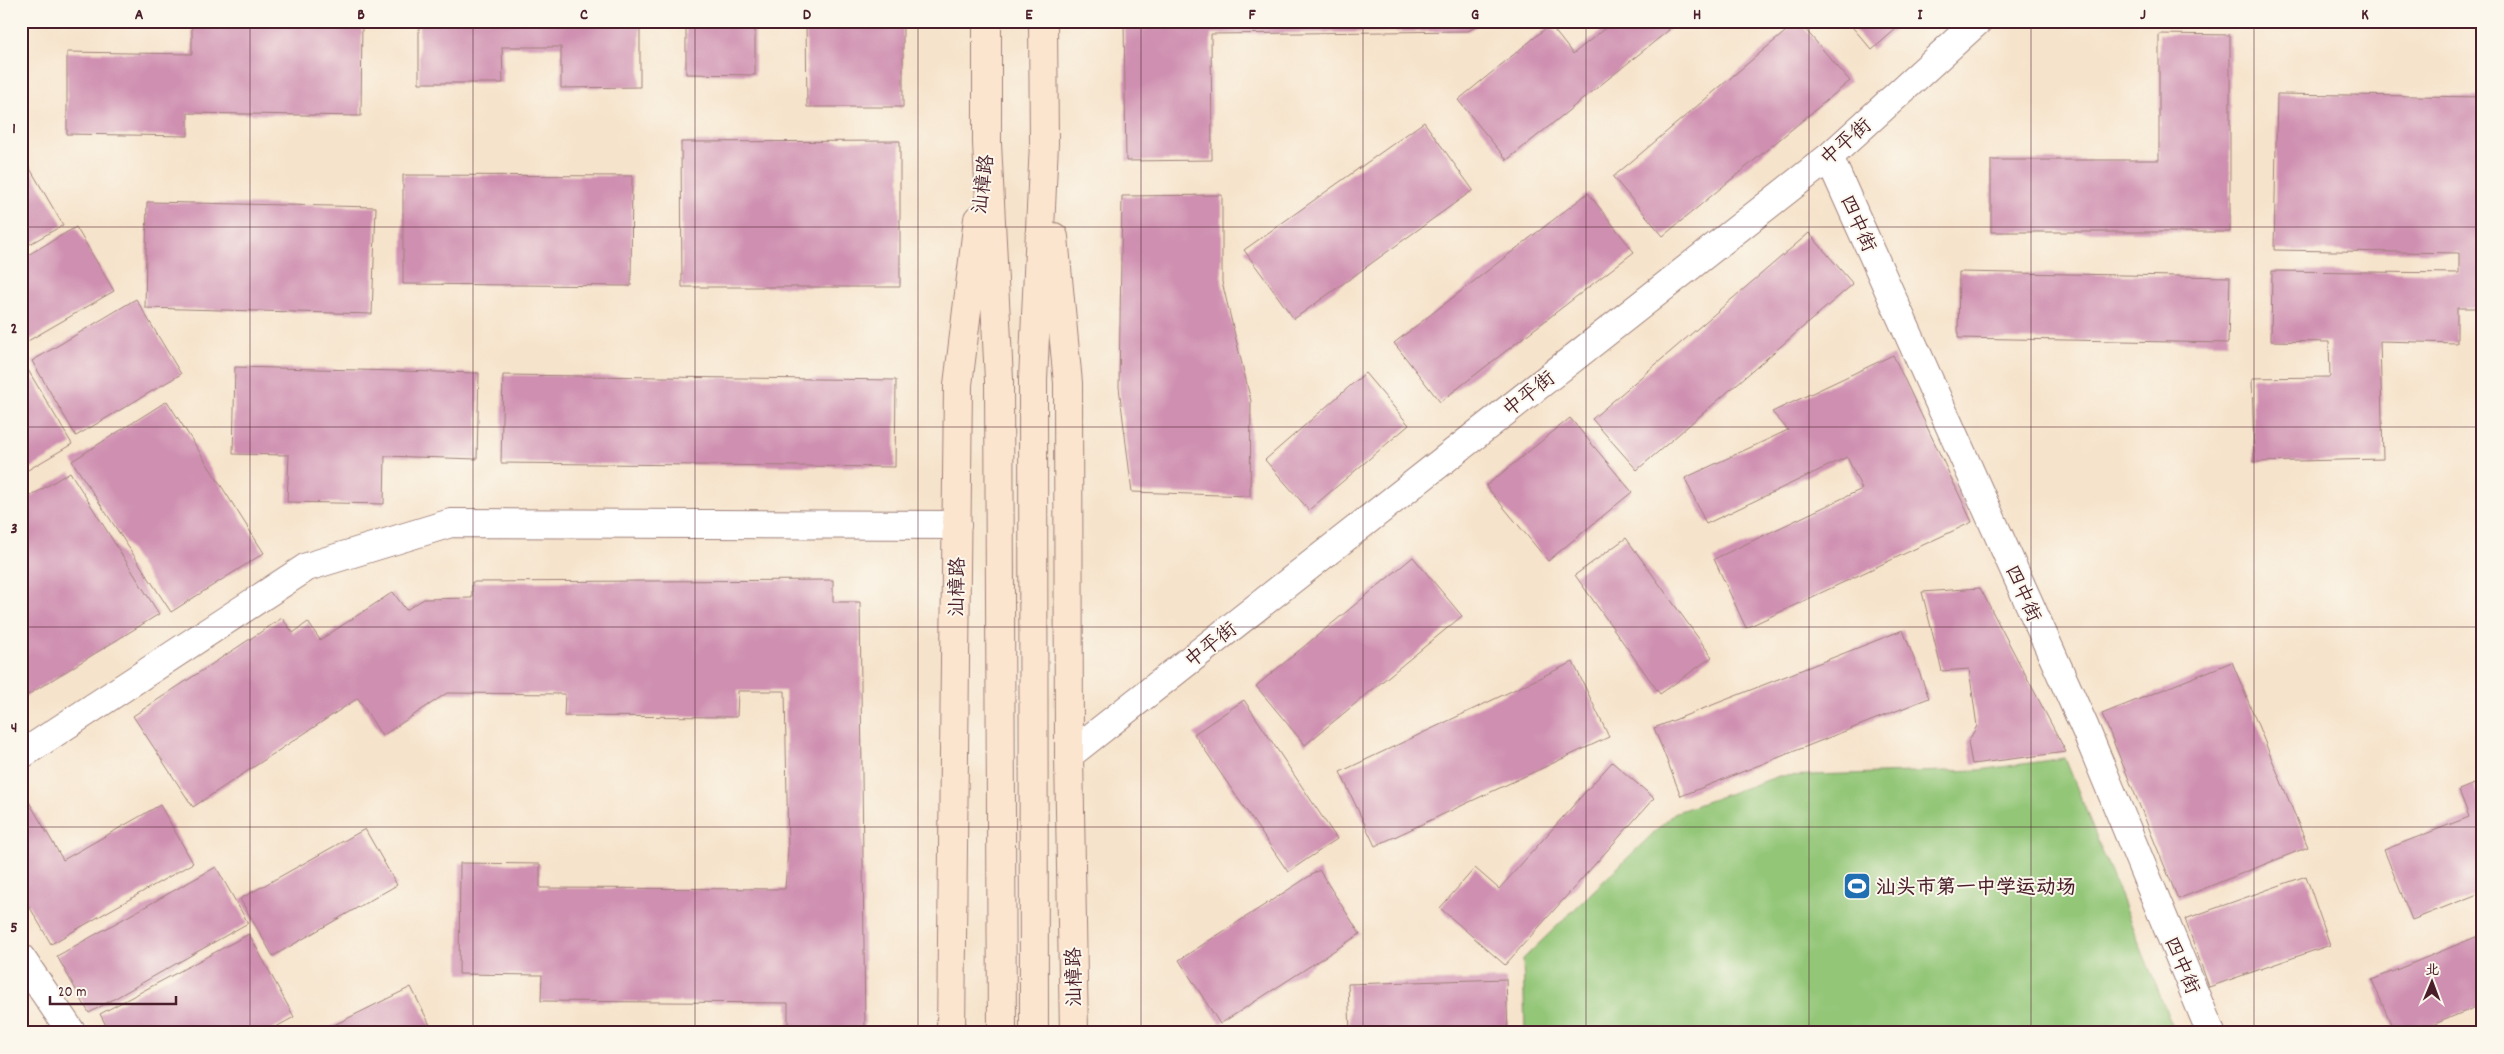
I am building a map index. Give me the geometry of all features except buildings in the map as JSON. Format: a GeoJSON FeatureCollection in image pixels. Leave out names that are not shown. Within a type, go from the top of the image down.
{"type":"FeatureCollection","features":[{"type":"Feature","properties":{"kind":"street","name":"汕樟路"},"geometry":{"type":"LineString","coordinates":[[986,21],[987,144],[999,380],[1002,1033]]}},
{"type":"Feature","properties":{"kind":"street","name":"汕樟路"},"geometry":{"type":"LineString","coordinates":[[1034,1033],[1032,380],[1044,143],[1043,21]]}},
{"type":"Feature","properties":{"kind":"street","name":"中平街"},"geometry":{"type":"LineString","coordinates":[[1069,755],[1829,157],[1978,21]]}},
{"type":"Feature","properties":{"kind":"street","name":"汕樟路"},"geometry":{"type":"LineString","coordinates":[[1044,143],[1068,383],[1069,755],[1074,1033]]}},
{"type":"Feature","properties":{"kind":"street","name":"汕樟路"},"geometry":{"type":"LineString","coordinates":[[951,1033],[958,384],[987,144]]}},
{"type":"Feature","properties":{"kind":"street","name":"四中街"},"geometry":{"type":"LineString","coordinates":[[1829,157],[2085,728],[2211,1033]]}},
{"type":"Feature","properties":{"kind":"street"},"geometry":{"type":"LineString","coordinates":[[21,755],[307,567],[452,523],[957,525]]}},
{"type":"Feature","properties":{"kind":"street"},"geometry":{"type":"LineString","coordinates":[[21,958],[72,1033]]}},
{"type":"Feature","properties":{"kind":"green space","name":"汕头市第一中学运动场"},"geometry":{"type":"Polygon","coordinates":[[[2065,758],[2175,1033],[1525,1033],[1523,959],[1674,813],[1779,776],[1980,770],[2065,758]]]}},
{"type":"Feature","properties":{"kind":"place","name":"汕头市第一中学运动场"},"geometry":{"type":"Point","coordinates":[1857,886]}}]}
